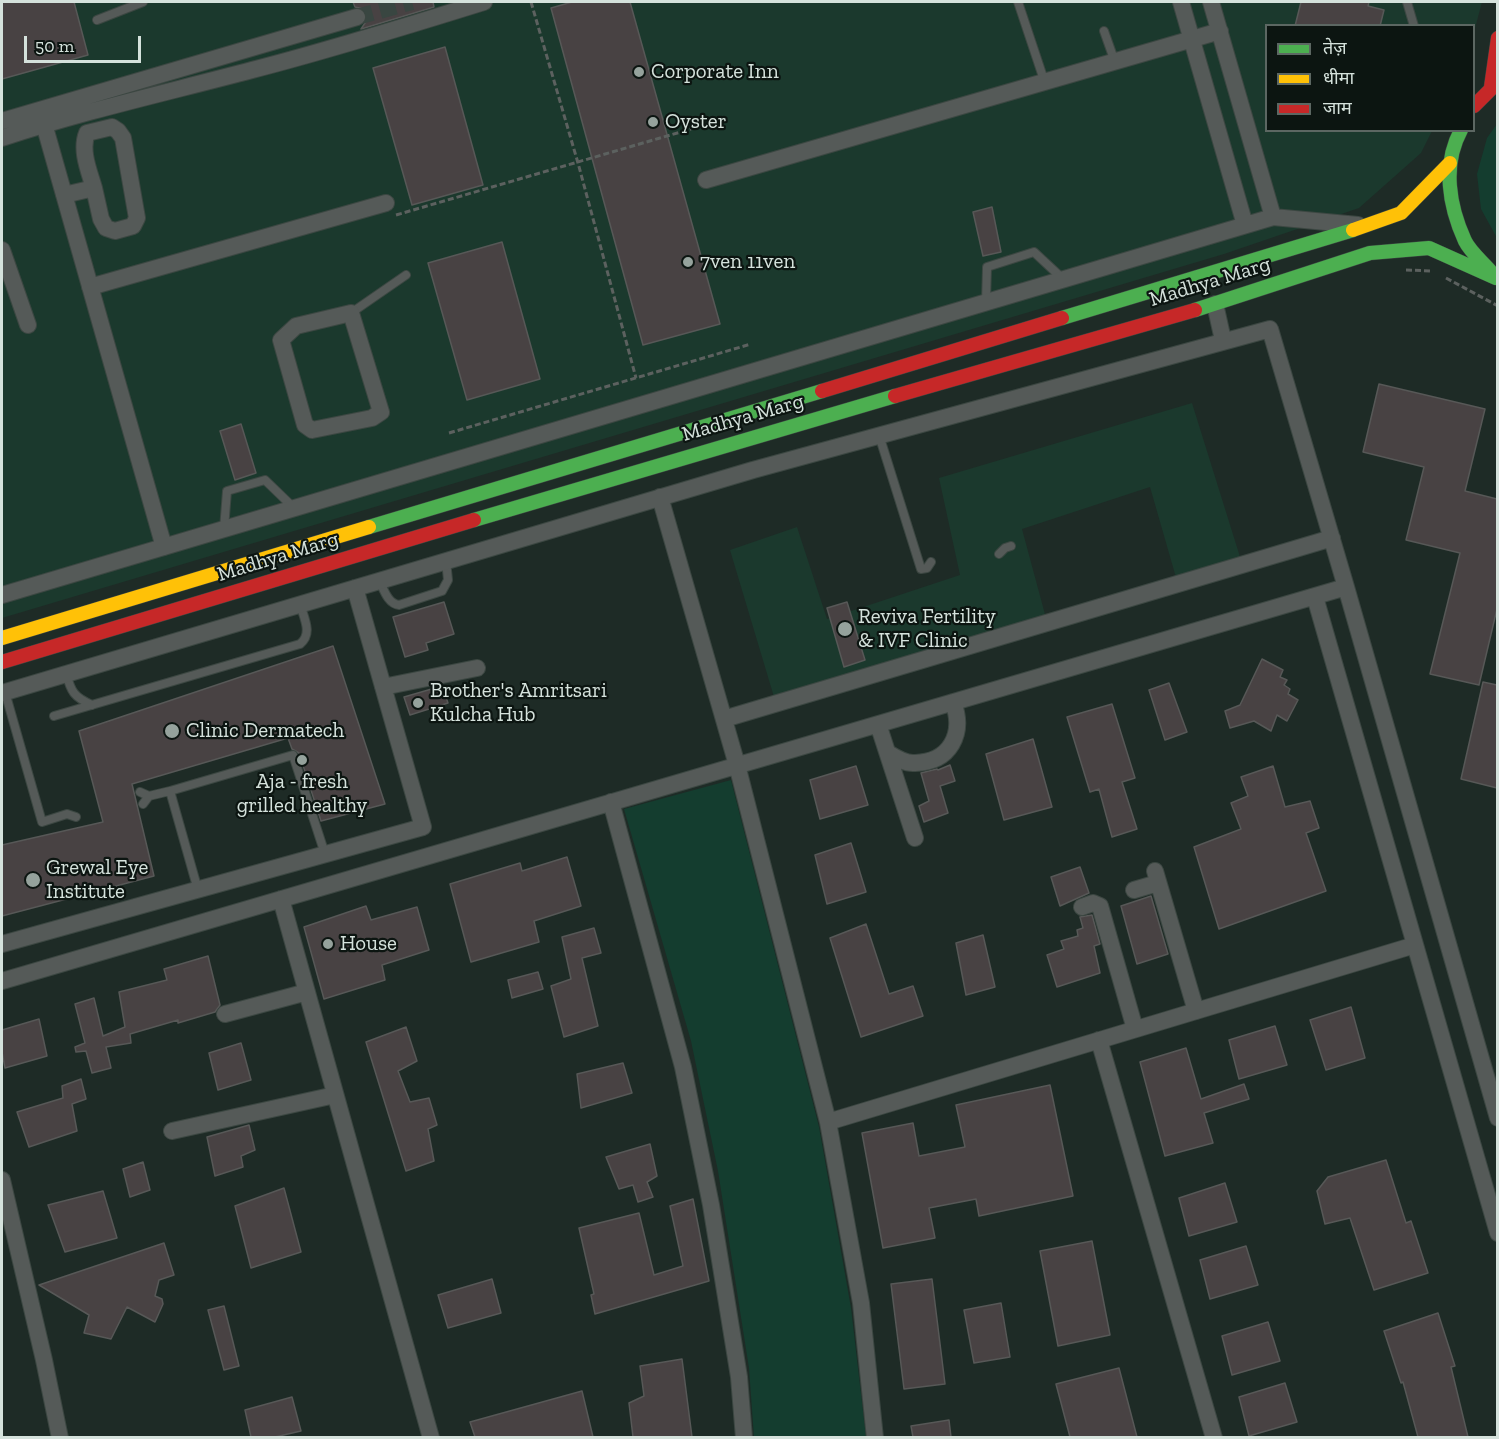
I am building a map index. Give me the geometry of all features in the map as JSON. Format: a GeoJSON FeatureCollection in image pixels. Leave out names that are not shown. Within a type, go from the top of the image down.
{"type":"FeatureCollection","features":[{"type":"Feature","properties":{"kind":"main road"},"geometry":{"type":"LineString","coordinates":[[1475,104],[1494,85],[1497,38]]}},
{"type":"Feature","properties":{"kind":"main road"},"geometry":{"type":"LineString","coordinates":[[1460,132],[1454,143],[1449,163],[1449,196],[1466,243],[1497,278]]}},
{"type":"Feature","properties":{"kind":"main road","name":"Madhya Marg"},"geometry":{"type":"LineString","coordinates":[[2,638],[1367,226],[1401,213],[1449,163]]}},
{"type":"Feature","properties":{"kind":"main road","name":"Madhya Marg"},"geometry":{"type":"LineString","coordinates":[[2,662],[719,447],[1215,304],[1370,253],[1429,248],[1497,278]]}},
{"type":"Feature","properties":{"kind":"street"},"geometry":{"type":"LineString","coordinates":[[2,138],[44,124],[362,40],[484,2]]}},
{"type":"Feature","properties":{"kind":"street"},"geometry":{"type":"LineString","coordinates":[[1181,2],[1245,225]]}},
{"type":"Feature","properties":{"kind":"street"},"geometry":{"type":"LineString","coordinates":[[1211,2],[1273,217]]}},
{"type":"Feature","properties":{"kind":"street"},"geometry":{"type":"LineString","coordinates":[[2,121],[357,17]]}},
{"type":"Feature","properties":{"kind":"street"},"geometry":{"type":"LineString","coordinates":[[706,180],[1220,31]]}},
{"type":"Feature","properties":{"kind":"street"},"geometry":{"type":"LineString","coordinates":[[44,124],[164,547]]}},
{"type":"Feature","properties":{"kind":"street"},"geometry":{"type":"LineString","coordinates":[[112,128],[118,131],[123,138],[137,218],[133,226],[115,231],[106,228],[101,219],[94,188],[84,152],[84,140],[87,133],[112,128]]}},
{"type":"Feature","properties":{"kind":"street"},"geometry":{"type":"LineString","coordinates":[[64,195],[94,188]]}},
{"type":"Feature","properties":{"kind":"street"},"geometry":{"type":"LineString","coordinates":[[90,287],[388,210]]}},
{"type":"Feature","properties":{"kind":"street"},"geometry":{"type":"LineString","coordinates":[[2,595],[1273,217],[1367,226]]}},
{"type":"Feature","properties":{"kind":"street"},"geometry":{"type":"LineString","coordinates":[[2,250],[6,280],[28,325]]}},
{"type":"Feature","properties":{"kind":"street"},"geometry":{"type":"LineString","coordinates":[[1215,304],[1224,340]]}},
{"type":"Feature","properties":{"kind":"street"},"geometry":{"type":"LineString","coordinates":[[351,313],[381,412],[372,418],[312,430],[305,425],[281,340],[296,326],[351,313]]}},
{"type":"Feature","properties":{"kind":"street"},"geometry":{"type":"LineString","coordinates":[[3,692],[660,497],[1270,329],[1497,1118]]}},
{"type":"Feature","properties":{"kind":"street"},"geometry":{"type":"LineString","coordinates":[[660,497],[737,765],[828,1122],[861,1303],[875,1437]]}},
{"type":"Feature","properties":{"kind":"street"},"geometry":{"type":"LineString","coordinates":[[724,719],[1332,538]]}},
{"type":"Feature","properties":{"kind":"street"},"geometry":{"type":"LineString","coordinates":[[2,981],[1346,587]]}},
{"type":"Feature","properties":{"kind":"street"},"geometry":{"type":"LineString","coordinates":[[2,944],[423,827],[355,588]]}},
{"type":"Feature","properties":{"kind":"street"},"geometry":{"type":"LineString","coordinates":[[1315,597],[1497,1233]]}},
{"type":"Feature","properties":{"kind":"street"},"geometry":{"type":"LineString","coordinates":[[383,687],[477,668]]}},
{"type":"Feature","properties":{"kind":"street"},"geometry":{"type":"LineString","coordinates":[[888,753],[915,763],[943,757],[956,735],[958,718],[953,702]]}},
{"type":"Feature","properties":{"kind":"street"},"geometry":{"type":"LineString","coordinates":[[878,724],[915,838]]}},
{"type":"Feature","properties":{"kind":"street"},"geometry":{"type":"LineString","coordinates":[[612,802],[683,1066],[715,1228],[739,1377],[744,1437]]}},
{"type":"Feature","properties":{"kind":"street"},"geometry":{"type":"LineString","coordinates":[[1134,890],[1157,877],[1196,1011]]}},
{"type":"Feature","properties":{"kind":"street"},"geometry":{"type":"LineString","coordinates":[[281,899],[431,1437]]}},
{"type":"Feature","properties":{"kind":"street"},"geometry":{"type":"LineString","coordinates":[[1082,907],[1093,903],[1100,906],[1135,1029]]}},
{"type":"Feature","properties":{"kind":"street"},"geometry":{"type":"LineString","coordinates":[[828,1122],[1415,945]]}},
{"type":"Feature","properties":{"kind":"street"},"geometry":{"type":"LineString","coordinates":[[225,1014],[307,992]]}},
{"type":"Feature","properties":{"kind":"street"},"geometry":{"type":"LineString","coordinates":[[1099,1040],[1214,1437]]}},
{"type":"Feature","properties":{"kind":"street"},"geometry":{"type":"LineString","coordinates":[[172,1131],[335,1095]]}},
{"type":"Feature","properties":{"kind":"street"},"geometry":{"type":"LineString","coordinates":[[2,1180],[60,1437]]}},
{"type":"Feature","properties":{"kind":"lane"},"geometry":{"type":"LineString","coordinates":[[98,20],[143,2]]}},
{"type":"Feature","properties":{"kind":"lane"},"geometry":{"type":"LineString","coordinates":[[1018,2],[1045,83]]}},
{"type":"Feature","properties":{"kind":"lane"},"geometry":{"type":"LineString","coordinates":[[1407,2],[1413,24]]}},
{"type":"Feature","properties":{"kind":"lane"},"geometry":{"type":"LineString","coordinates":[[1104,31],[1115,62]]}},
{"type":"Feature","properties":{"kind":"lane"},"geometry":{"type":"LineString","coordinates":[[986,302],[987,267],[1034,252],[1064,279]]}},
{"type":"Feature","properties":{"kind":"lane"},"geometry":{"type":"LineString","coordinates":[[351,313],[406,275]]}},
{"type":"Feature","properties":{"kind":"lane"},"geometry":{"type":"LineString","coordinates":[[879,435],[921,569],[930,567]]}},
{"type":"Feature","properties":{"kind":"lane"},"geometry":{"type":"LineString","coordinates":[[224,529],[227,490],[265,480],[294,508]]}},
{"type":"Feature","properties":{"kind":"lane"},"geometry":{"type":"LineString","coordinates":[[379,580],[390,602],[399,605],[442,591],[448,580],[446,561]]}},
{"type":"Feature","properties":{"kind":"lane"},"geometry":{"type":"LineString","coordinates":[[54,716],[300,644],[306,640],[308,633],[300,604]]}},
{"type":"Feature","properties":{"kind":"lane"},"geometry":{"type":"LineString","coordinates":[[66,673],[70,689],[74,694],[93,705]]}},
{"type":"Feature","properties":{"kind":"lane"},"geometry":{"type":"LineString","coordinates":[[3,692],[42,822],[72,816],[74,805]]}},
{"type":"Feature","properties":{"kind":"lane"},"geometry":{"type":"LineString","coordinates":[[140,792],[146,800],[292,755],[325,854]]}},
{"type":"Feature","properties":{"kind":"lane"},"geometry":{"type":"LineString","coordinates":[[170,791],[198,890]]}},
{"type":"Feature","properties":{"kind":"path"},"geometry":{"type":"LineString","coordinates":[[531,2],[578,163],[636,378]]}},
{"type":"Feature","properties":{"kind":"path"},"geometry":{"type":"LineString","coordinates":[[388,210],[578,163],[691,129]]}},
{"type":"Feature","properties":{"kind":"path"},"geometry":{"type":"LineString","coordinates":[[449,432],[752,344]]}},
{"type":"Feature","properties":{"kind":"shaded area"},"geometry":{"type":"Polygon","coordinates":[[[2,2],[1482,2],[1475,28],[1475,24],[1265,24],[1265,132],[1432,132],[1421,153],[1359,208],[1224,254],[2,618],[2,2]]]}},
{"type":"Feature","properties":{"kind":"shaded area"},"geometry":{"type":"Polygon","coordinates":[[[1497,124],[1497,238],[1481,209],[1477,174],[1487,138],[1497,124]]]}},
{"type":"Feature","properties":{"kind":"shaded area"},"geometry":{"type":"Polygon","coordinates":[[[1192,403],[1241,560],[1177,581],[1150,487],[1022,529],[1046,618],[777,707],[730,550],[797,527],[827,619],[960,575],[939,478],[1192,403]]]}},
{"type":"Feature","properties":{"kind":"shaded area"},"geometry":{"type":"Polygon","coordinates":[[[731,780],[819,1127],[851,1308],[866,1437],[754,1437],[749,1368],[718,1171],[691,1041],[624,809],[731,780]]]}},
{"type":"Feature","properties":{"kind":"building"},"geometry":{"type":"Polygon","coordinates":[[[2,2],[74,2],[88,55],[2,79],[2,2]]]}},
{"type":"Feature","properties":{"kind":"building"},"geometry":{"type":"Polygon","coordinates":[[[353,2],[433,2],[434,7],[361,29],[367,20],[367,15],[364,9],[355,7],[353,2]]]}},
{"type":"Feature","properties":{"kind":"building"},"geometry":{"type":"Polygon","coordinates":[[[572,2],[630,2],[720,324],[643,345],[551,8],[572,2]]]}},
{"type":"Feature","properties":{"kind":"building"},"geometry":{"type":"Polygon","coordinates":[[[1301,2],[1369,2],[1368,6],[1384,10],[1380,24],[1296,24],[1301,2]]]}},
{"type":"Feature","properties":{"kind":"building"},"geometry":{"type":"Polygon","coordinates":[[[445,47],[483,185],[412,205],[373,68],[445,47]]]}},
{"type":"Feature","properties":{"kind":"building"},"geometry":{"type":"Polygon","coordinates":[[[992,207],[1001,252],[983,256],[973,212],[992,207]]]}},
{"type":"Feature","properties":{"kind":"building"},"geometry":{"type":"Polygon","coordinates":[[[502,242],[540,379],[467,400],[428,263],[502,242]]]}},
{"type":"Feature","properties":{"kind":"building"},"geometry":{"type":"Polygon","coordinates":[[[1379,384],[1485,409],[1465,491],[1497,499],[1497,609],[1479,685],[1430,674],[1460,553],[1406,540],[1424,467],[1363,452],[1379,384]]]}},
{"type":"Feature","properties":{"kind":"building"},"geometry":{"type":"Polygon","coordinates":[[[241,424],[256,473],[235,480],[220,431],[241,424]]]}},
{"type":"Feature","properties":{"kind":"building"},"geometry":{"type":"Polygon","coordinates":[[[444,602],[454,634],[426,643],[428,650],[405,657],[393,617],[444,602]]]}},
{"type":"Feature","properties":{"kind":"building"},"geometry":{"type":"Polygon","coordinates":[[[847,602],[865,660],[844,667],[827,608],[847,602]]]}},
{"type":"Feature","properties":{"kind":"building"},"geometry":{"type":"Polygon","coordinates":[[[333,646],[385,804],[321,821],[299,753],[292,749],[288,738],[132,784],[154,876],[2,916],[2,845],[103,822],[79,731],[333,646]]]}},
{"type":"Feature","properties":{"kind":"building"},"geometry":{"type":"Polygon","coordinates":[[[1262,659],[1283,670],[1280,677],[1287,680],[1284,685],[1290,689],[1288,694],[1298,700],[1287,721],[1277,715],[1271,731],[1254,721],[1230,728],[1225,711],[1240,705],[1262,659]]]}},
{"type":"Feature","properties":{"kind":"building"},"geometry":{"type":"Polygon","coordinates":[[[1483,682],[1497,685],[1497,788],[1461,779],[1483,682]]]}},
{"type":"Feature","properties":{"kind":"building"},"geometry":{"type":"Polygon","coordinates":[[[1169,683],[1187,732],[1165,740],[1149,690],[1169,683]]]}},
{"type":"Feature","properties":{"kind":"building"},"geometry":{"type":"Polygon","coordinates":[[[442,686],[448,703],[410,715],[404,697],[442,686]]]}},
{"type":"Feature","properties":{"kind":"building"},"geometry":{"type":"Polygon","coordinates":[[[1112,704],[1135,778],[1122,782],[1137,829],[1112,837],[1099,789],[1090,792],[1067,717],[1112,704]]]}},
{"type":"Feature","properties":{"kind":"building"},"geometry":{"type":"Polygon","coordinates":[[[1033,739],[1052,807],[1004,820],[986,754],[1033,739]]]}},
{"type":"Feature","properties":{"kind":"building"},"geometry":{"type":"Polygon","coordinates":[[[950,765],[955,781],[940,786],[948,813],[924,822],[919,806],[929,801],[921,773],[950,765]]]}},
{"type":"Feature","properties":{"kind":"building"},"geometry":{"type":"Polygon","coordinates":[[[856,766],[868,805],[820,819],[810,780],[856,766]]]}},
{"type":"Feature","properties":{"kind":"building"},"geometry":{"type":"Polygon","coordinates":[[[1273,766],[1285,807],[1310,801],[1319,828],[1306,833],[1326,891],[1219,929],[1194,847],[1241,829],[1231,803],[1248,796],[1241,777],[1273,766]]]}},
{"type":"Feature","properties":{"kind":"building"},"geometry":{"type":"Polygon","coordinates":[[[851,843],[866,892],[827,904],[815,855],[851,843]]]}},
{"type":"Feature","properties":{"kind":"building"},"geometry":{"type":"Polygon","coordinates":[[[567,857],[581,906],[534,921],[539,942],[471,962],[450,884],[520,863],[522,871],[567,857]]]}},
{"type":"Feature","properties":{"kind":"building"},"geometry":{"type":"Polygon","coordinates":[[[1080,867],[1089,893],[1060,906],[1051,877],[1080,867]]]}},
{"type":"Feature","properties":{"kind":"building"},"geometry":{"type":"Polygon","coordinates":[[[1151,896],[1168,954],[1137,964],[1121,906],[1151,896]]]}},
{"type":"Feature","properties":{"kind":"building"},"geometry":{"type":"Polygon","coordinates":[[[366,906],[371,920],[417,907],[429,950],[382,965],[385,980],[324,999],[304,927],[366,906]]]}},
{"type":"Feature","properties":{"kind":"building"},"geometry":{"type":"Polygon","coordinates":[[[1092,915],[1100,944],[1094,946],[1100,973],[1057,987],[1047,955],[1064,949],[1061,941],[1078,936],[1077,930],[1083,928],[1080,917],[1092,915]]]}},
{"type":"Feature","properties":{"kind":"building"},"geometry":{"type":"Polygon","coordinates":[[[866,924],[889,994],[913,986],[923,1016],[861,1037],[830,938],[866,924]]]}},
{"type":"Feature","properties":{"kind":"building"},"geometry":{"type":"Polygon","coordinates":[[[594,928],[601,953],[582,958],[598,1026],[564,1037],[551,986],[571,979],[562,937],[594,928]]]}},
{"type":"Feature","properties":{"kind":"building"},"geometry":{"type":"Polygon","coordinates":[[[983,935],[995,987],[966,995],[956,943],[983,935]]]}},
{"type":"Feature","properties":{"kind":"building"},"geometry":{"type":"Polygon","coordinates":[[[208,956],[220,1005],[215,1012],[130,1034],[131,1043],[106,1047],[111,1068],[92,1073],[86,1051],[76,1052],[75,1047],[85,1043],[75,1004],[94,998],[103,1036],[125,1027],[119,992],[167,980],[164,969],[208,956]]]}},
{"type":"Feature","properties":{"kind":"building"},"geometry":{"type":"Polygon","coordinates":[[[538,972],[543,989],[512,998],[508,980],[538,972]]]}},
{"type":"Feature","properties":{"kind":"building"},"geometry":{"type":"Polygon","coordinates":[[[1351,1007],[1365,1058],[1326,1070],[1310,1020],[1351,1007]]]}},
{"type":"Feature","properties":{"kind":"building"},"geometry":{"type":"Polygon","coordinates":[[[39,1019],[47,1056],[5,1068],[2,1030],[39,1019]]]}},
{"type":"Feature","properties":{"kind":"building"},"geometry":{"type":"Polygon","coordinates":[[[1275,1026],[1287,1065],[1239,1079],[1229,1040],[1275,1026]]]}},
{"type":"Feature","properties":{"kind":"building"},"geometry":{"type":"Polygon","coordinates":[[[406,1027],[417,1061],[398,1071],[410,1102],[429,1098],[437,1125],[428,1129],[434,1161],[406,1171],[366,1042],[406,1027]]]}},
{"type":"Feature","properties":{"kind":"building"},"geometry":{"type":"Polygon","coordinates":[[[241,1043],[251,1080],[218,1090],[209,1053],[241,1043]]]}},
{"type":"Feature","properties":{"kind":"building"},"geometry":{"type":"Polygon","coordinates":[[[1186,1048],[1201,1099],[1244,1084],[1249,1099],[1204,1113],[1213,1143],[1165,1156],[1140,1062],[1186,1048]]]}},
{"type":"Feature","properties":{"kind":"building"},"geometry":{"type":"Polygon","coordinates":[[[623,1063],[632,1093],[581,1108],[577,1074],[623,1063]]]}},
{"type":"Feature","properties":{"kind":"building"},"geometry":{"type":"Polygon","coordinates":[[[81,1079],[86,1099],[72,1104],[77,1131],[29,1147],[17,1112],[63,1098],[62,1086],[81,1079]]]}},
{"type":"Feature","properties":{"kind":"building"},"geometry":{"type":"Polygon","coordinates":[[[1050,1085],[1073,1196],[979,1216],[976,1199],[929,1208],[935,1238],[883,1248],[862,1133],[913,1123],[919,1156],[965,1147],[956,1105],[1050,1085]]]}},
{"type":"Feature","properties":{"kind":"building"},"geometry":{"type":"Polygon","coordinates":[[[249,1125],[255,1150],[241,1156],[243,1167],[215,1176],[207,1137],[249,1125]]]}},
{"type":"Feature","properties":{"kind":"building"},"geometry":{"type":"Polygon","coordinates":[[[650,1144],[657,1176],[647,1182],[653,1197],[638,1202],[633,1185],[619,1189],[606,1157],[650,1144]]]}},
{"type":"Feature","properties":{"kind":"building"},"geometry":{"type":"Polygon","coordinates":[[[1386,1160],[1406,1223],[1411,1221],[1428,1273],[1374,1290],[1350,1218],[1325,1224],[1317,1191],[1328,1177],[1386,1160]]]}},
{"type":"Feature","properties":{"kind":"building"},"geometry":{"type":"Polygon","coordinates":[[[143,1162],[150,1190],[130,1197],[123,1169],[143,1162]]]}},
{"type":"Feature","properties":{"kind":"building"},"geometry":{"type":"Polygon","coordinates":[[[1225,1183],[1237,1222],[1189,1236],[1179,1198],[1225,1183]]]}},
{"type":"Feature","properties":{"kind":"building"},"geometry":{"type":"Polygon","coordinates":[[[284,1188],[301,1252],[251,1268],[235,1206],[284,1188]]]}},
{"type":"Feature","properties":{"kind":"building"},"geometry":{"type":"Polygon","coordinates":[[[103,1191],[117,1238],[65,1252],[48,1205],[103,1191]]]}},
{"type":"Feature","properties":{"kind":"building"},"geometry":{"type":"Polygon","coordinates":[[[693,1199],[709,1281],[595,1314],[591,1295],[594,1294],[579,1228],[639,1213],[654,1275],[683,1266],[670,1206],[693,1199]]]}},
{"type":"Feature","properties":{"kind":"building"},"geometry":{"type":"Polygon","coordinates":[[[1092,1241],[1110,1335],[1058,1346],[1040,1251],[1092,1241]]]}},
{"type":"Feature","properties":{"kind":"building"},"geometry":{"type":"Polygon","coordinates":[[[164,1243],[174,1275],[159,1280],[155,1296],[162,1299],[163,1304],[155,1322],[127,1307],[111,1339],[84,1333],[89,1315],[39,1285],[164,1243]]]}},
{"type":"Feature","properties":{"kind":"building"},"geometry":{"type":"Polygon","coordinates":[[[1246,1246],[1258,1285],[1210,1299],[1200,1260],[1246,1246]]]}},
{"type":"Feature","properties":{"kind":"building"},"geometry":{"type":"Polygon","coordinates":[[[492,1279],[501,1313],[448,1328],[438,1295],[492,1279]]]}},
{"type":"Feature","properties":{"kind":"building"},"geometry":{"type":"Polygon","coordinates":[[[932,1279],[945,1384],[904,1389],[891,1284],[932,1279]]]}},
{"type":"Feature","properties":{"kind":"building"},"geometry":{"type":"Polygon","coordinates":[[[1001,1303],[1010,1357],[974,1363],[964,1310],[1001,1303]]]}},
{"type":"Feature","properties":{"kind":"building"},"geometry":{"type":"Polygon","coordinates":[[[224,1306],[239,1366],[224,1370],[208,1310],[224,1306]]]}},
{"type":"Feature","properties":{"kind":"building"},"geometry":{"type":"Polygon","coordinates":[[[1438,1313],[1455,1366],[1451,1367],[1468,1437],[1418,1437],[1403,1382],[1401,1383],[1384,1331],[1438,1313]]]}},
{"type":"Feature","properties":{"kind":"building"},"geometry":{"type":"Polygon","coordinates":[[[1268,1322],[1280,1361],[1232,1375],[1222,1336],[1268,1322]]]}},
{"type":"Feature","properties":{"kind":"building"},"geometry":{"type":"Polygon","coordinates":[[[682,1359],[692,1437],[633,1437],[629,1403],[644,1396],[640,1366],[682,1359]]]}},
{"type":"Feature","properties":{"kind":"building"},"geometry":{"type":"Polygon","coordinates":[[[1119,1368],[1137,1437],[1070,1437],[1056,1384],[1119,1368]]]}},
{"type":"Feature","properties":{"kind":"building"},"geometry":{"type":"Polygon","coordinates":[[[1285,1383],[1297,1422],[1249,1436],[1239,1397],[1285,1383]]]}},
{"type":"Feature","properties":{"kind":"building"},"geometry":{"type":"Polygon","coordinates":[[[582,1391],[593,1437],[475,1437],[470,1422],[582,1391]]]}},
{"type":"Feature","properties":{"kind":"building"},"geometry":{"type":"Polygon","coordinates":[[[292,1397],[301,1431],[275,1437],[251,1437],[245,1410],[292,1397]]]}},
{"type":"Feature","properties":{"kind":"building"},"geometry":{"type":"Polygon","coordinates":[[[949,1420],[951,1437],[913,1437],[911,1426],[949,1420]]]}},
{"type":"Feature","properties":{"kind":"tunnel"},"geometry":{"type":"LineString","coordinates":[[357,17],[412,2]]}},
{"type":"Feature","properties":{"kind":"traffic: fast"},"geometry":{"type":"LineString","coordinates":[[1460,132],[1451,157],[1450,171],[1455,214],[1465,241],[1492,273]]}},
{"type":"Feature","properties":{"kind":"traffic: fast"},"geometry":{"type":"LineString","coordinates":[[1062,318],[1353,230]]}},
{"type":"Feature","properties":{"kind":"traffic: fast"},"geometry":{"type":"LineString","coordinates":[[1195,310],[1370,253],[1429,248],[1496,278]]}},
{"type":"Feature","properties":{"kind":"traffic: fast"},"geometry":{"type":"LineString","coordinates":[[369,527],[822,391]]}},
{"type":"Feature","properties":{"kind":"traffic: fast"},"geometry":{"type":"LineString","coordinates":[[474,520],[895,396]]}},
{"type":"Feature","properties":{"kind":"traffic: slow"},"geometry":{"type":"LineString","coordinates":[[1353,230],[1401,213],[1450,163]]}},
{"type":"Feature","properties":{"kind":"traffic: slow"},"geometry":{"type":"LineString","coordinates":[[2,638],[369,527]]}},
{"type":"Feature","properties":{"kind":"traffic: jam"},"geometry":{"type":"LineString","coordinates":[[1491,87],[1498,38]]}},
{"type":"Feature","properties":{"kind":"traffic: jam"},"geometry":{"type":"LineString","coordinates":[[1475,105],[1498,82]]}},
{"type":"Feature","properties":{"kind":"traffic: jam"},"geometry":{"type":"LineString","coordinates":[[895,396],[1195,310]]}},
{"type":"Feature","properties":{"kind":"traffic: jam"},"geometry":{"type":"LineString","coordinates":[[822,391],[1062,318]]}},
{"type":"Feature","properties":{"kind":"traffic: jam"},"geometry":{"type":"LineString","coordinates":[[2,662],[474,520]]}},
{"type":"Feature","properties":{"kind":"place","name":"Corporate Inn"},"geometry":{"type":"Point","coordinates":[639,72]}},
{"type":"Feature","properties":{"kind":"place","name":"Oyster"},"geometry":{"type":"Point","coordinates":[653,122]}},
{"type":"Feature","properties":{"kind":"place","name":"7ven 11ven"},"geometry":{"type":"Point","coordinates":[688,262]}},
{"type":"Feature","properties":{"kind":"place","name":"Reviva Fertility & IVF Clinic"},"geometry":{"type":"Point","coordinates":[845,629]}},
{"type":"Feature","properties":{"kind":"place","name":"Brother's Amritsari Kulcha Hub"},"geometry":{"type":"Point","coordinates":[418,703]}},
{"type":"Feature","properties":{"kind":"place","name":"Clinic Dermatech"},"geometry":{"type":"Point","coordinates":[172,731]}},
{"type":"Feature","properties":{"kind":"place","name":"Aja - fresh grilled healthy"},"geometry":{"type":"Point","coordinates":[302,760]}},
{"type":"Feature","properties":{"kind":"place","name":"Grewal Eye Institute"},"geometry":{"type":"Point","coordinates":[33,880]}},
{"type":"Feature","properties":{"kind":"place","name":"House"},"geometry":{"type":"Point","coordinates":[328,944]}}]}
